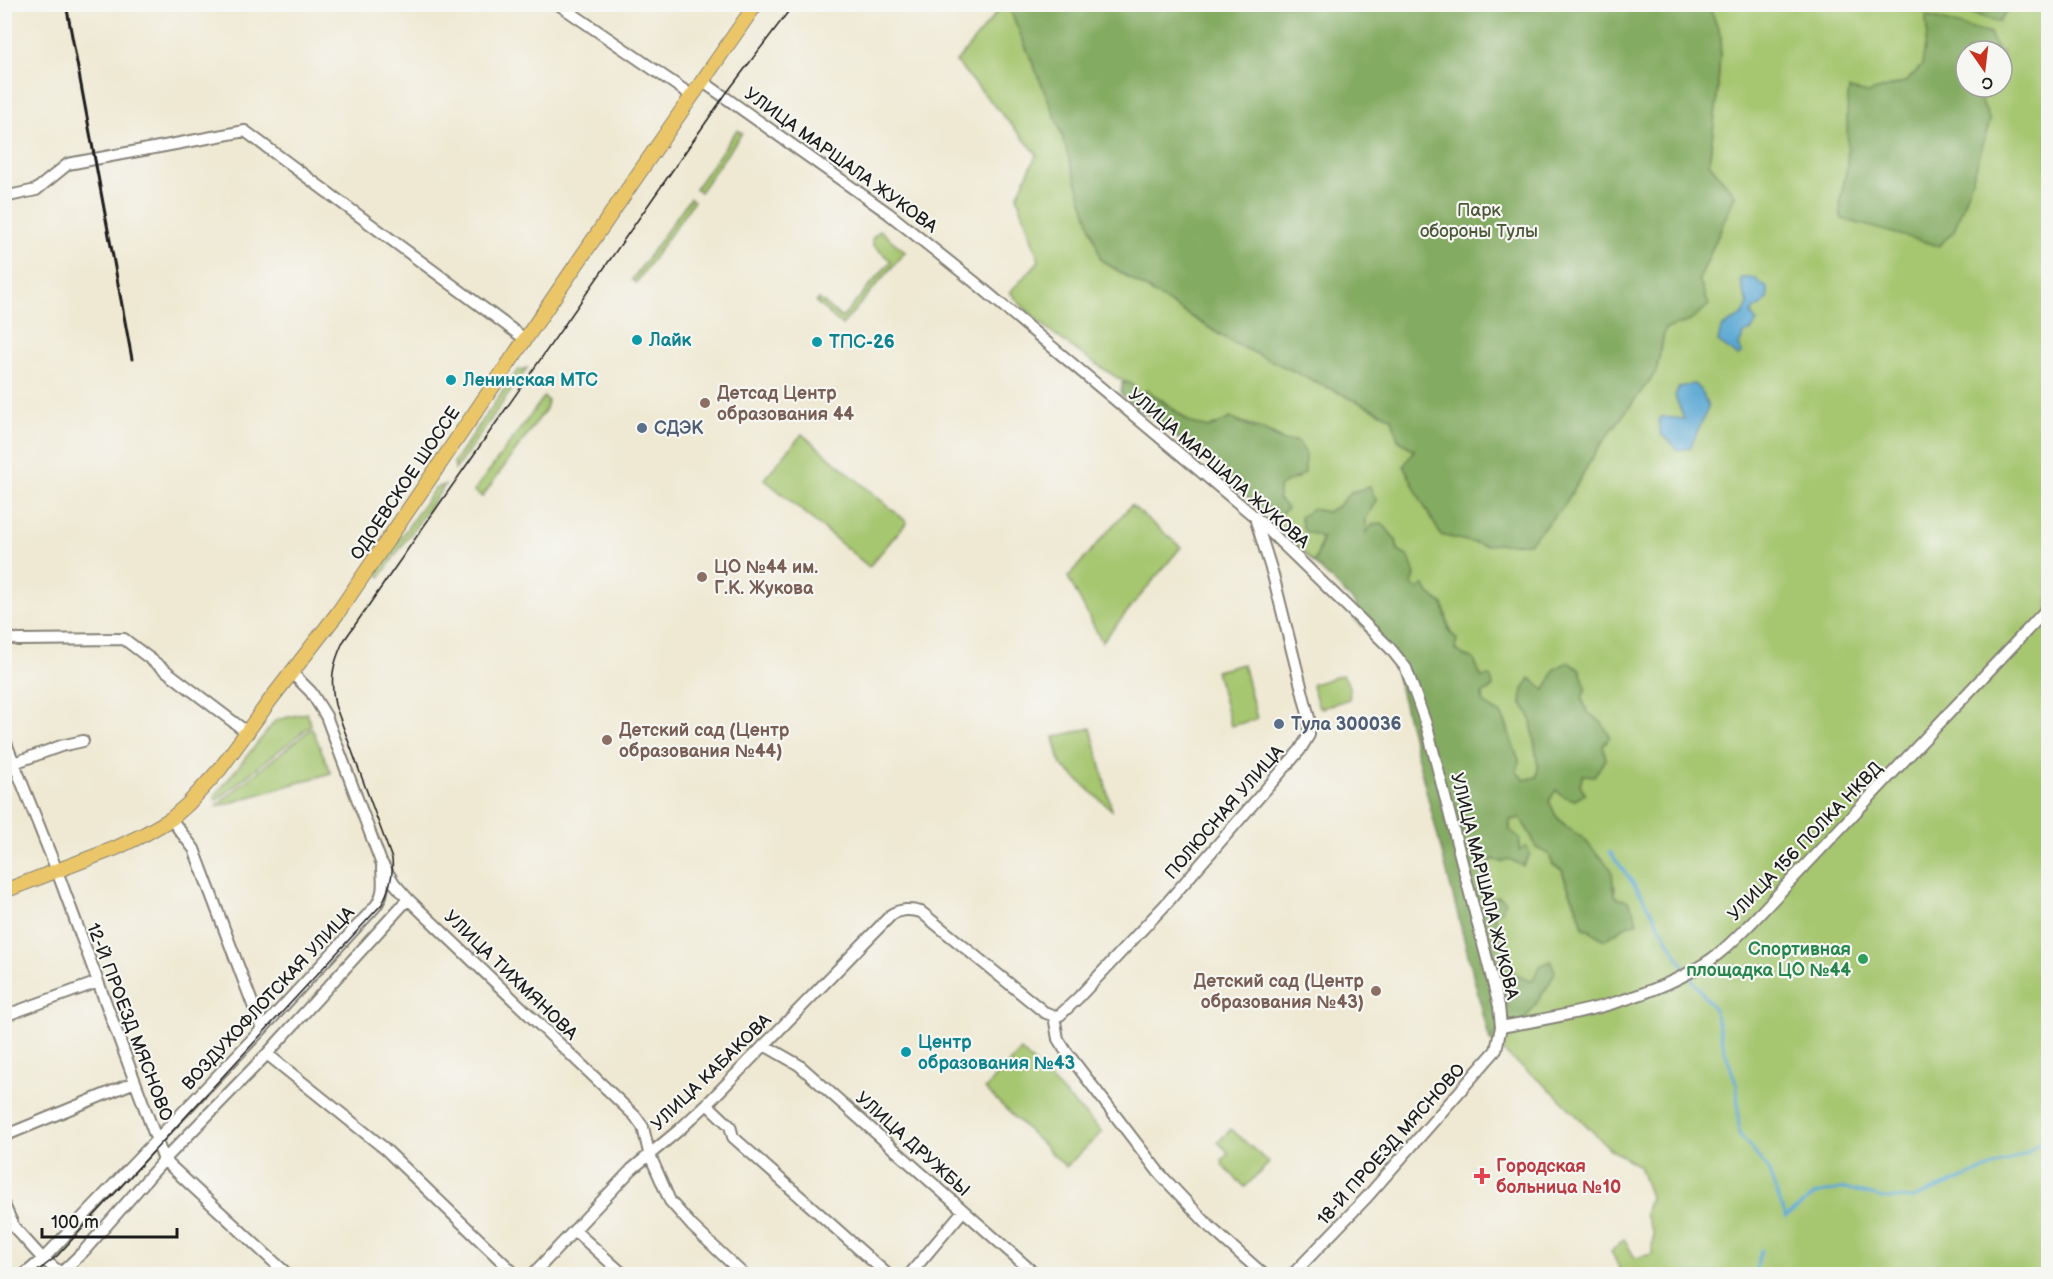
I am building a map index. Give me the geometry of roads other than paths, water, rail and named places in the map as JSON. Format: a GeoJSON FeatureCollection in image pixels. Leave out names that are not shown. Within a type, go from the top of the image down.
{"type":"FeatureCollection","features":[{"type":"Feature","properties":{"kind":"main road","name":"ОДОЕВСКОЕ ШОССЕ"},"geometry":{"type":"LineString","coordinates":[[4,891],[116,848],[171,819],[220,769],[337,614],[756,4]]}},
{"type":"Feature","properties":{"kind":"street"},"geometry":{"type":"LineString","coordinates":[[558,4],[692,95]]}},
{"type":"Feature","properties":{"kind":"street","name":"УЛИЦА МАРШАЛА ЖУКОВА"},"geometry":{"type":"LineString","coordinates":[[702,81],[888,213],[977,284],[1255,517],[1373,630],[1406,669],[1427,727],[1496,994],[1501,1027]]}},
{"type":"Feature","properties":{"kind":"street"},"geometry":{"type":"LineString","coordinates":[[4,197],[36,190],[68,164],[245,131],[525,339]]}},
{"type":"Feature","properties":{"kind":"street","name":"ПОЛЮСНАЯ УЛИЦА"},"geometry":{"type":"LineString","coordinates":[[1054,1016],[1060,1015],[1078,998],[1166,903],[1300,750],[1309,735],[1309,718],[1268,557],[1255,517]]}},
{"type":"Feature","properties":{"kind":"street","name":"УЛИЦА 156 ПОЛКА НКВД"},"geometry":{"type":"LineString","coordinates":[[1501,1027],[1622,1002],[1701,967],[1752,922],[2049,608]]}},
{"type":"Feature","properties":{"kind":"street"},"geometry":{"type":"LineString","coordinates":[[4,636],[18,640],[124,639],[248,733]]}},
{"type":"Feature","properties":{"kind":"street","name":"УЛИЦА ТИХМЯНОВА"},"geometry":{"type":"LineString","coordinates":[[292,673],[311,692],[326,716],[381,862],[394,883],[408,900],[635,1116],[646,1134],[650,1153],[670,1201],[678,1212],[743,1275]]}},
{"type":"Feature","properties":{"kind":"street","name":"12-Й ПРОЕЗД МЯСНОВО"},"geometry":{"type":"LineString","coordinates":[[5,739],[165,1160],[287,1275]]}},
{"type":"Feature","properties":{"kind":"street"},"geometry":{"type":"LineString","coordinates":[[14,762],[82,741]]}},
{"type":"Feature","properties":{"kind":"street"},"geometry":{"type":"LineString","coordinates":[[171,819],[194,849],[262,1029]]}},
{"type":"Feature","properties":{"kind":"street","name":"ВОЗДУХОФЛОТСКАЯ УЛИЦА"},"geometry":{"type":"LineString","coordinates":[[25,1275],[157,1140],[377,904],[383,890],[381,862]]}},
{"type":"Feature","properties":{"kind":"street","name":"ВОЗДУХОФЛОТСКАЯ УЛИЦА"},"geometry":{"type":"LineString","coordinates":[[61,1274],[408,900]]}},
{"type":"Feature","properties":{"kind":"street","name":"УЛИЦА КАБАКОВА"},"geometry":{"type":"LineString","coordinates":[[533,1275],[632,1169],[707,1104],[892,914],[907,909],[921,912],[1044,1012],[1054,1016]]}},
{"type":"Feature","properties":{"kind":"street"},"geometry":{"type":"LineString","coordinates":[[4,1016],[98,982]]}},
{"type":"Feature","properties":{"kind":"street"},"geometry":{"type":"LineString","coordinates":[[1054,1016],[1059,1039],[1065,1050],[1160,1174],[1210,1227],[1263,1275]]}},
{"type":"Feature","properties":{"kind":"street","name":"18-Й ПРОЕЗД МЯСНОВО"},"geometry":{"type":"LineString","coordinates":[[1293,1275],[1367,1197],[1496,1050],[1501,1027]]}},
{"type":"Feature","properties":{"kind":"street","name":"УЛИЦА ДРУЖБЫ"},"geometry":{"type":"LineString","coordinates":[[764,1045],[799,1065],[1035,1275]]}},
{"type":"Feature","properties":{"kind":"street"},"geometry":{"type":"LineString","coordinates":[[267,1054],[384,1148],[515,1275]]}},
{"type":"Feature","properties":{"kind":"street"},"geometry":{"type":"LineString","coordinates":[[4,1136],[135,1082]]}},
{"type":"Feature","properties":{"kind":"street"},"geometry":{"type":"LineString","coordinates":[[707,1104],[730,1126],[733,1137],[887,1275]]}},
{"type":"Feature","properties":{"kind":"street"},"geometry":{"type":"LineString","coordinates":[[4,1205],[14,1227],[43,1259],[61,1274]]}},
{"type":"Feature","properties":{"kind":"street"},"geometry":{"type":"LineString","coordinates":[[910,1275],[963,1212]]}},
{"type":"Feature","properties":{"kind":"street"},"geometry":{"type":"LineString","coordinates":[[574,1230],[623,1275]]}},
{"type":"Feature","properties":{"kind":"water"},"geometry":{"type":"Polygon","coordinates":[[[1741,278],[1754,278],[1767,288],[1768,299],[1755,308],[1751,314],[1757,322],[1751,331],[1744,334],[1739,345],[1742,353],[1738,356],[1718,342],[1721,328],[1742,315],[1748,305],[1741,278]]]}},
{"type":"Feature","properties":{"kind":"water"},"geometry":{"type":"Polygon","coordinates":[[[1694,384],[1703,393],[1708,408],[1690,448],[1678,450],[1661,434],[1658,421],[1661,417],[1684,419],[1675,396],[1679,387],[1694,384]]]}},
{"type":"Feature","properties":{"kind":"waterway"},"geometry":{"type":"LineString","coordinates":[[1610,852],[1641,894],[1684,967]]}},
{"type":"Feature","properties":{"kind":"waterway"},"geometry":{"type":"LineString","coordinates":[[1692,979],[1715,1011],[1737,1086],[1739,1134],[1767,1168],[1786,1217],[1815,1194],[1845,1188],[1883,1198],[1913,1198],[2027,1153],[2048,1136]]}},
{"type":"Feature","properties":{"kind":"waterway"},"geometry":{"type":"LineString","coordinates":[[1755,1274],[1761,1250]]}},
{"type":"Feature","properties":{"kind":"tram line"},"geometry":{"type":"LineString","coordinates":[[34,1274],[57,1256],[382,904],[390,882],[392,859],[333,696],[333,673],[343,642],[725,95],[794,4]]}},
{"type":"Feature","properties":{"kind":"railway"},"geometry":{"type":"LineString","coordinates":[[66,4],[132,359]]}},
{"type":"Feature","properties":{"kind":"place","name":"Лайк"},"geometry":{"type":"Point","coordinates":[637,340]}},
{"type":"Feature","properties":{"kind":"place","name":"ТПС-26"},"geometry":{"type":"Point","coordinates":[817,342]}},
{"type":"Feature","properties":{"kind":"place","name":"Ленинская МТС"},"geometry":{"type":"Point","coordinates":[451,380]}},
{"type":"Feature","properties":{"kind":"place","name":"Детсад Центр образования 44"},"geometry":{"type":"Point","coordinates":[705,403]}},
{"type":"Feature","properties":{"kind":"place","name":"СДЭК"},"geometry":{"type":"Point","coordinates":[642,428]}},
{"type":"Feature","properties":{"kind":"place","name":"ЦО №44 им. Г.К. Жукова"},"geometry":{"type":"Point","coordinates":[702,577]}},
{"type":"Feature","properties":{"kind":"place","name":"Тула 300036"},"geometry":{"type":"Point","coordinates":[1279,724]}},
{"type":"Feature","properties":{"kind":"place","name":"Детский сад (Центр образования №44)"},"geometry":{"type":"Point","coordinates":[607,740]}},
{"type":"Feature","properties":{"kind":"place","name":"Спортивная площадка ЦО №44"},"geometry":{"type":"Point","coordinates":[1863,959]}},
{"type":"Feature","properties":{"kind":"place","name":"Детский сад (Центр образования №43)"},"geometry":{"type":"Point","coordinates":[1376,991]}},
{"type":"Feature","properties":{"kind":"place","name":"Центр образования №43"},"geometry":{"type":"Point","coordinates":[906,1052]}},
{"type":"Feature","properties":{"kind":"place","name":"Городская больница №10"},"geometry":{"type":"Point","coordinates":[1482,1176]}},
{"type":"Feature","properties":{"kind":"park label","name":"Парк обороны Тулы"},"geometry":{"type":"Point","coordinates":[1479,220]}}]}
